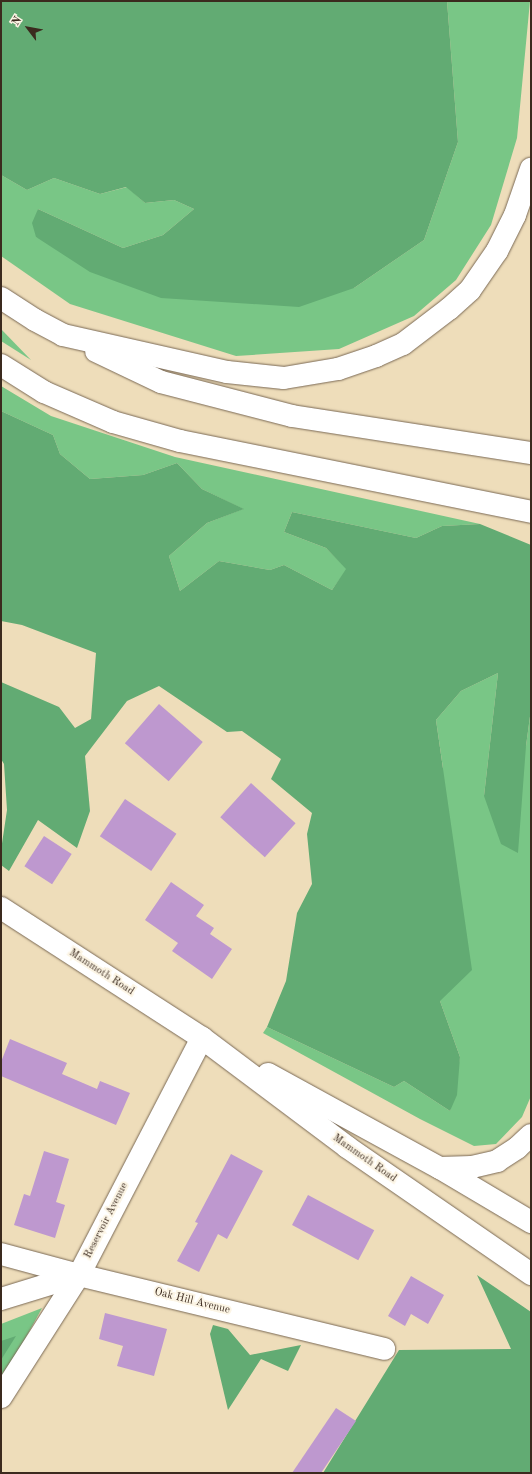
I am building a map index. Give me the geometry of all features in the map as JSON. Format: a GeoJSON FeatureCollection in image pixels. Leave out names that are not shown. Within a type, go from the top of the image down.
{"type":"FeatureCollection","features":[{"type":"Feature","properties":{"kind":"main road"},"geometry":{"type":"LineString","coordinates":[[63,335],[227,372],[284,378],[338,368],[376,356],[404,344],[428,327],[470,290],[497,251],[515,215],[531,170]]}},
{"type":"Feature","properties":{"kind":"main road"},"geometry":{"type":"LineString","coordinates":[[1,298],[29,317],[63,335],[161,382],[292,416],[531,453]]}},
{"type":"Feature","properties":{"kind":"main road"},"geometry":{"type":"LineString","coordinates":[[1,365],[44,392],[113,422],[180,441],[531,512]]}},
{"type":"Feature","properties":{"kind":"main road","name":"Mammoth Road"},"geometry":{"type":"LineString","coordinates":[[1,908],[202,1038],[346,1147],[531,1274]]}},
{"type":"Feature","properties":{"kind":"main road","name":"Mammoth Road"},"geometry":{"type":"LineString","coordinates":[[202,1038],[440,1168],[531,1222]]}},
{"type":"Feature","properties":{"kind":"main road","name":"Reservoir Avenue"},"geometry":{"type":"LineString","coordinates":[[1,1397],[79,1275],[202,1038]]}},
{"type":"Feature","properties":{"kind":"main road"},"geometry":{"type":"LineString","coordinates":[[440,1168],[472,1167],[497,1161],[517,1148],[531,1135]]}},
{"type":"Feature","properties":{"kind":"main road","name":"Oak Hill Avenue"},"geometry":{"type":"LineString","coordinates":[[1,1254],[79,1275],[384,1349]]}},
{"type":"Feature","properties":{"kind":"main road"},"geometry":{"type":"LineString","coordinates":[[1,1299],[79,1275]]}},
{"type":"Feature","properties":{"kind":"green space"},"geometry":{"type":"Polygon","coordinates":[[[1,1],[447,1],[458,142],[424,240],[354,288],[299,307],[161,298],[90,272],[36,237],[32,223],[38,209],[123,248],[163,235],[194,209],[174,200],[145,203],[126,187],[100,194],[54,178],[27,190],[1,175],[1,1]]]}},
{"type":"Feature","properties":{"kind":"green space"},"geometry":{"type":"Polygon","coordinates":[[[447,1],[530,1],[517,138],[491,225],[456,280],[414,316],[339,349],[236,356],[70,304],[1,256],[1,175],[27,190],[54,178],[100,194],[127,187],[145,203],[174,200],[194,209],[163,235],[123,248],[38,209],[36,237],[354,288],[424,240],[458,142],[447,1]]]}},
{"type":"Feature","properties":{"kind":"green space"},"geometry":{"type":"Polygon","coordinates":[[[1,329],[31,360],[1,341],[1,329]]]}},
{"type":"Feature","properties":{"kind":"green space"},"geometry":{"type":"Polygon","coordinates":[[[1,386],[51,416],[175,457],[480,524],[442,526],[416,538],[292,512],[284,532],[326,548],[347,569],[332,590],[284,565],[270,570],[219,561],[180,591],[169,556],[207,523],[243,509],[202,489],[177,463],[143,475],[90,479],[60,454],[53,435],[1,411],[1,386]]]}},
{"type":"Feature","properties":{"kind":"green space"},"geometry":{"type":"Polygon","coordinates":[[[1,411],[53,435],[60,454],[90,479],[143,475],[177,463],[202,489],[244,509],[207,523],[169,556],[180,591],[219,561],[270,570],[284,565],[332,590],[346,569],[326,548],[284,532],[292,512],[416,538],[442,526],[480,524],[531,545],[531,709],[526,746],[518,853],[501,844],[484,796],[498,673],[461,691],[436,720],[472,970],[440,1001],[460,1057],[457,1095],[450,1111],[404,1081],[394,1087],[267,1027],[286,981],[297,913],[312,884],[307,834],[312,813],[271,779],[281,759],[242,731],[227,732],[159,686],[127,701],[85,756],[90,811],[77,848],[38,820],[9,871],[1,865],[1,850],[7,810],[4,764],[1,759],[1,682],[59,707],[75,728],[91,719],[96,653],[22,625],[1,621],[1,411]]]}},
{"type":"Feature","properties":{"kind":"green space"},"geometry":{"type":"Polygon","coordinates":[[[498,673],[484,796],[526,746],[531,709],[531,1096],[522,1117],[496,1144],[474,1146],[420,1119],[263,1033],[267,1027],[394,1087],[404,1081],[450,1111],[460,1057],[440,1001],[443,768],[436,720],[461,691],[498,673]]]}},
{"type":"Feature","properties":{"kind":"green space"},"geometry":{"type":"Polygon","coordinates":[[[477,1275],[531,1312],[531,1473],[323,1473],[399,1350],[511,1349],[477,1275]]]}},
{"type":"Feature","properties":{"kind":"green space"},"geometry":{"type":"Polygon","coordinates":[[[42,1308],[1,1383],[1,1324],[42,1308]]]}},
{"type":"Feature","properties":{"kind":"green space"},"geometry":{"type":"Polygon","coordinates":[[[213,1325],[228,1329],[250,1355],[301,1345],[288,1371],[261,1359],[228,1410],[210,1334],[213,1325]]]}},
{"type":"Feature","properties":{"kind":"green space"},"geometry":{"type":"Polygon","coordinates":[[[16,1336],[1,1360],[1,1341],[16,1336]]]}},
{"type":"Feature","properties":{"kind":"building"},"geometry":{"type":"Polygon","coordinates":[[[159,704],[203,742],[169,781],[125,743],[159,704]]]}},
{"type":"Feature","properties":{"kind":"building"},"geometry":{"type":"Polygon","coordinates":[[[251,783],[296,823],[265,857],[220,817],[251,783]]]}},
{"type":"Feature","properties":{"kind":"building"},"geometry":{"type":"Polygon","coordinates":[[[125,799],[176,834],[151,871],[100,836],[125,799]]]}},
{"type":"Feature","properties":{"kind":"building"},"geometry":{"type":"Polygon","coordinates":[[[44,836],[72,854],[52,884],[24,866],[44,836]]]}},
{"type":"Feature","properties":{"kind":"building"},"geometry":{"type":"Polygon","coordinates":[[[171,882],[204,905],[196,916],[214,928],[210,934],[232,949],[212,979],[172,951],[178,943],[145,920],[171,882]]]}},
{"type":"Feature","properties":{"kind":"building"},"geometry":{"type":"Polygon","coordinates":[[[10,1039],[67,1063],[62,1074],[97,1089],[100,1081],[130,1093],[116,1125],[1,1076],[1,1062],[10,1039]]]}},
{"type":"Feature","properties":{"kind":"building"},"geometry":{"type":"Polygon","coordinates":[[[44,1151],[69,1159],[56,1202],[65,1205],[55,1238],[14,1225],[24,1194],[30,1196],[44,1151]]]}},
{"type":"Feature","properties":{"kind":"building"},"geometry":{"type":"Polygon","coordinates":[[[231,1154],[263,1171],[227,1239],[218,1234],[199,1272],[177,1261],[198,1223],[195,1222],[231,1154]]]}},
{"type":"Feature","properties":{"kind":"building"},"geometry":{"type":"Polygon","coordinates":[[[308,1195],[374,1230],[358,1260],[292,1225],[308,1195]]]}},
{"type":"Feature","properties":{"kind":"building"},"geometry":{"type":"Polygon","coordinates":[[[411,1276],[444,1295],[428,1324],[411,1314],[405,1326],[388,1316],[411,1276]]]}},
{"type":"Feature","properties":{"kind":"building"},"geometry":{"type":"Polygon","coordinates":[[[105,1313],[167,1329],[154,1376],[117,1366],[123,1346],[99,1339],[105,1313]]]}},
{"type":"Feature","properties":{"kind":"building"},"geometry":{"type":"Polygon","coordinates":[[[336,1408],[356,1421],[321,1473],[292,1473],[336,1408]]]}}]}
